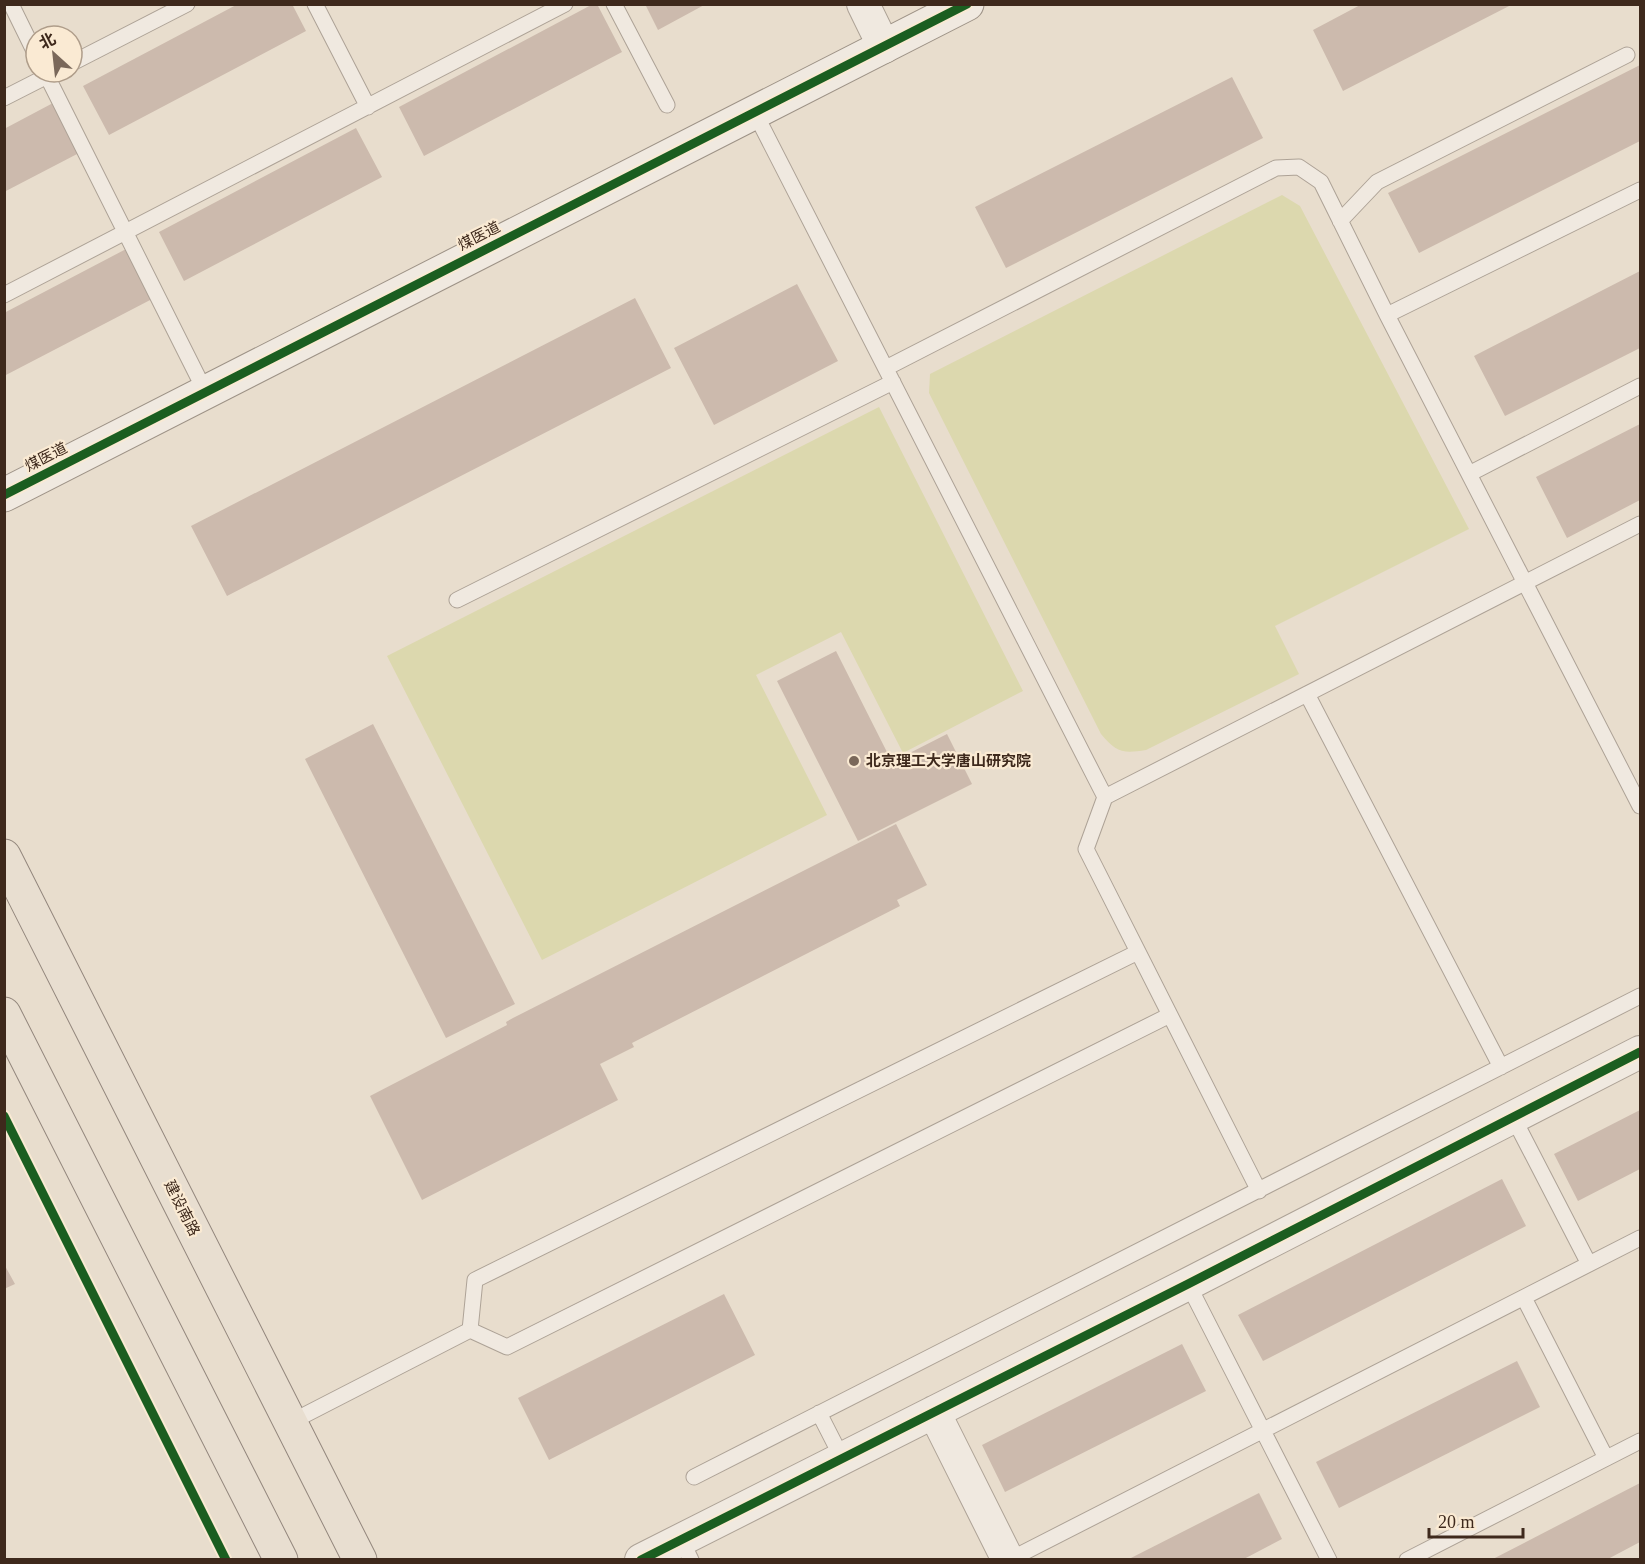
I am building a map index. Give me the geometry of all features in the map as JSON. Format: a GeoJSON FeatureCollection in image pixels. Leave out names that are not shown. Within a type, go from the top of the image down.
{"type":"FeatureCollection","features":[{"type":"Feature","properties":{"kind":"main road","name":"建设南路"},"geometry":{"type":"LineString","coordinates":[[4,856],[360,1560]]}},
{"type":"Feature","properties":{"kind":"main road"},"geometry":{"type":"LineString","coordinates":[[4,1014],[281,1560]]}},
{"type":"Feature","properties":{"kind":"street"},"geometry":{"type":"LineString","coordinates":[[862,4],[884,46]]}},
{"type":"Feature","properties":{"kind":"street","name":"煤医道"},"geometry":{"type":"LineString","coordinates":[[4,495],[967,4]]}},
{"type":"Feature","properties":{"kind":"street"},"geometry":{"type":"LineString","coordinates":[[641,1560],[686,1550],[842,1458],[1641,1052]]}},
{"type":"Feature","properties":{"kind":"street"},"geometry":{"type":"LineString","coordinates":[[934,1412],[1009,1560]]}},
{"type":"Feature","properties":{"kind":"lane"},"geometry":{"type":"LineString","coordinates":[[11,4],[24,31]]}},
{"type":"Feature","properties":{"kind":"lane"},"geometry":{"type":"LineString","coordinates":[[84,57],[187,4]]}},
{"type":"Feature","properties":{"kind":"lane"},"geometry":{"type":"LineString","coordinates":[[315,4],[368,107]]}},
{"type":"Feature","properties":{"kind":"lane"},"geometry":{"type":"LineString","coordinates":[[4,295],[565,4]]}},
{"type":"Feature","properties":{"kind":"lane"},"geometry":{"type":"LineString","coordinates":[[614,4],[667,105]]}},
{"type":"Feature","properties":{"kind":"lane"},"geometry":{"type":"LineString","coordinates":[[1340,221],[1377,182],[1627,55]]}},
{"type":"Feature","properties":{"kind":"lane"},"geometry":{"type":"LineString","coordinates":[[4,98],[29,84]]}},
{"type":"Feature","properties":{"kind":"lane"},"geometry":{"type":"LineString","coordinates":[[54,84],[206,393]]}},
{"type":"Feature","properties":{"kind":"lane"},"geometry":{"type":"LineString","coordinates":[[755,112],[1105,797]]}},
{"type":"Feature","properties":{"kind":"lane"},"geometry":{"type":"LineString","coordinates":[[457,600],[889,375],[1276,168],[1299,167],[1321,182],[1387,315],[1641,806]]}},
{"type":"Feature","properties":{"kind":"lane"},"geometry":{"type":"LineString","coordinates":[[1387,315],[1641,190]]}},
{"type":"Feature","properties":{"kind":"lane"},"geometry":{"type":"LineString","coordinates":[[1469,474],[1641,386]]}},
{"type":"Feature","properties":{"kind":"lane"},"geometry":{"type":"LineString","coordinates":[[1258,1191],[1086,849],[1105,797],[1641,524]]}},
{"type":"Feature","properties":{"kind":"lane"},"geometry":{"type":"LineString","coordinates":[[1307,694],[1502,1067]]}},
{"type":"Feature","properties":{"kind":"lane"},"geometry":{"type":"LineString","coordinates":[[470,1330],[475,1280],[1138,952]]}},
{"type":"Feature","properties":{"kind":"lane"},"geometry":{"type":"LineString","coordinates":[[694,1477],[1641,996]]}},
{"type":"Feature","properties":{"kind":"lane"},"geometry":{"type":"LineString","coordinates":[[470,1330],[507,1347],[1170,1016]]}},
{"type":"Feature","properties":{"kind":"lane"},"geometry":{"type":"LineString","coordinates":[[1513,1117],[1589,1264]]}},
{"type":"Feature","properties":{"kind":"lane"},"geometry":{"type":"LineString","coordinates":[[1009,1560],[1641,1238]]}},
{"type":"Feature","properties":{"kind":"lane"},"geometry":{"type":"LineString","coordinates":[[1188,1284],[1329,1560]]}},
{"type":"Feature","properties":{"kind":"lane"},"geometry":{"type":"LineString","coordinates":[[1524,1298],[1606,1458]]}},
{"type":"Feature","properties":{"kind":"lane"},"geometry":{"type":"LineString","coordinates":[[291,1422],[470,1330]]}},
{"type":"Feature","properties":{"kind":"lane"},"geometry":{"type":"LineString","coordinates":[[819,1413],[842,1458]]}},
{"type":"Feature","properties":{"kind":"lane"},"geometry":{"type":"LineString","coordinates":[[1407,1560],[1641,1441]]}},
{"type":"Feature","properties":{"kind":"shaded area"},"geometry":{"type":"Polygon","coordinates":[[[1282,195],[1300,206],[1469,529],[1275,626],[1299,674],[1146,750],[1131,752],[1120,750],[1111,745],[1101,734],[929,393],[930,374],[1282,195]]]}},
{"type":"Feature","properties":{"kind":"shaded area"},"geometry":{"type":"Polygon","coordinates":[[[879,407],[1023,691],[903,753],[841,632],[756,675],[827,815],[542,960],[387,656],[879,407]]]}},
{"type":"Feature","properties":{"kind":"building"},"geometry":{"type":"Polygon","coordinates":[[[238,4],[292,4],[306,31],[109,135],[83,86],[238,4]]]}},
{"type":"Feature","properties":{"kind":"building"},"geometry":{"type":"Polygon","coordinates":[[[593,4],[597,4],[622,52],[424,156],[399,107],[593,4]]]}},
{"type":"Feature","properties":{"kind":"building"},"geometry":{"type":"Polygon","coordinates":[[[645,4],[706,4],[658,30],[645,4]]]}},
{"type":"Feature","properties":{"kind":"building"},"geometry":{"type":"Polygon","coordinates":[[[1362,4],[1513,4],[1343,91],[1313,30],[1362,4]]]}},
{"type":"Feature","properties":{"kind":"building"},"geometry":{"type":"Polygon","coordinates":[[[1640,65],[1640,141],[1419,253],[1388,193],[1640,65]]]}},
{"type":"Feature","properties":{"kind":"building"},"geometry":{"type":"Polygon","coordinates":[[[1232,77],[1263,138],[1006,268],[975,207],[1232,77]]]}},
{"type":"Feature","properties":{"kind":"building"},"geometry":{"type":"Polygon","coordinates":[[[53,103],[79,153],[4,192],[4,129],[53,103]]]}},
{"type":"Feature","properties":{"kind":"building"},"geometry":{"type":"Polygon","coordinates":[[[356,128],[382,177],[184,281],[159,232],[356,128]]]}},
{"type":"Feature","properties":{"kind":"building"},"geometry":{"type":"Polygon","coordinates":[[[128,248],[154,298],[4,376],[4,313],[128,248]]]}},
{"type":"Feature","properties":{"kind":"building"},"geometry":{"type":"Polygon","coordinates":[[[1640,271],[1640,348],[1505,416],[1474,356],[1640,271]]]}},
{"type":"Feature","properties":{"kind":"building"},"geometry":{"type":"Polygon","coordinates":[[[797,284],[838,361],[714,425],[674,348],[797,284]]]}},
{"type":"Feature","properties":{"kind":"building"},"geometry":{"type":"Polygon","coordinates":[[[635,298],[671,368],[227,596],[191,526],[635,298]]]}},
{"type":"Feature","properties":{"kind":"building"},"geometry":{"type":"Polygon","coordinates":[[[1640,424],[1640,500],[1567,538],[1536,477],[1640,424]]]}},
{"type":"Feature","properties":{"kind":"building"},"geometry":{"type":"Polygon","coordinates":[[[836,651],[892,762],[947,734],[972,784],[858,841],[777,681],[836,651]]]}},
{"type":"Feature","properties":{"kind":"building"},"geometry":{"type":"Polygon","coordinates":[[[373,724],[515,1004],[446,1038],[305,759],[373,724]]]}},
{"type":"Feature","properties":{"kind":"building"},"geometry":{"type":"Polygon","coordinates":[[[896,824],[927,885],[897,900],[900,906],[632,1043],[634,1047],[600,1064],[618,1100],[422,1200],[370,1096],[507,1025],[506,1022],[513,1018],[896,824]]]}},
{"type":"Feature","properties":{"kind":"building"},"geometry":{"type":"Polygon","coordinates":[[[1640,1110],[1640,1169],[1578,1201],[1554,1154],[1640,1110]]]}},
{"type":"Feature","properties":{"kind":"building"},"geometry":{"type":"Polygon","coordinates":[[[1502,1179],[1526,1226],[1263,1361],[1238,1315],[1502,1179]]]}},
{"type":"Feature","properties":{"kind":"building"},"geometry":{"type":"Polygon","coordinates":[[[4,1264],[15,1284],[4,1289],[4,1264]]]}},
{"type":"Feature","properties":{"kind":"building"},"geometry":{"type":"Polygon","coordinates":[[[724,1294],[755,1355],[549,1460],[518,1398],[724,1294]]]}},
{"type":"Feature","properties":{"kind":"building"},"geometry":{"type":"Polygon","coordinates":[[[1182,1344],[1206,1391],[1005,1492],[982,1445],[1182,1344]]]}},
{"type":"Feature","properties":{"kind":"building"},"geometry":{"type":"Polygon","coordinates":[[[1517,1361],[1540,1407],[1339,1508],[1316,1462],[1517,1361]]]}},
{"type":"Feature","properties":{"kind":"building"},"geometry":{"type":"Polygon","coordinates":[[[1640,1483],[1640,1542],[1606,1560],[1491,1560],[1640,1483]]]}},
{"type":"Feature","properties":{"kind":"building"},"geometry":{"type":"Polygon","coordinates":[[[1259,1493],[1282,1539],[1242,1560],[1127,1560],[1259,1493]]]}},
{"type":"Feature","properties":{"kind":"cycle path"},"geometry":{"type":"LineString","coordinates":[[4,495],[967,4]]}},
{"type":"Feature","properties":{"kind":"cycle path"},"geometry":{"type":"LineString","coordinates":[[641,1560],[1188,1284],[1640,1052]]}},
{"type":"Feature","properties":{"kind":"cycle path"},"geometry":{"type":"LineString","coordinates":[[4,1116],[226,1560]]}},
{"type":"Feature","properties":{"kind":"place","name":"北京理工大学唐山研究院"},"geometry":{"type":"Point","coordinates":[854,761]}}]}
